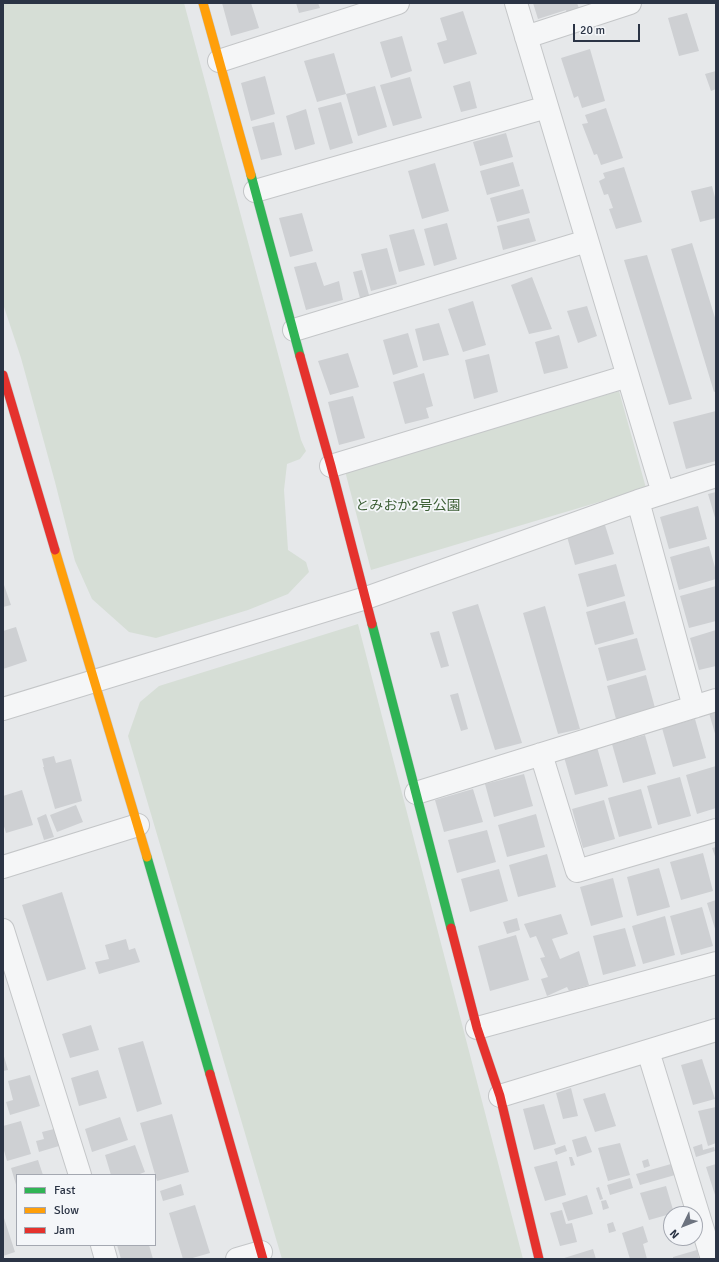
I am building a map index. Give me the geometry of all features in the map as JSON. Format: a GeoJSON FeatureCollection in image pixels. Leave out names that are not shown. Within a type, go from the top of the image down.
{"type":"FeatureCollection","features":[{"type":"Feature","properties":{"kind":"street"},"geometry":{"type":"LineString","coordinates":[[203,3],[331,466],[477,1028],[500,1096],[539,1259]]}},
{"type":"Feature","properties":{"kind":"street"},"geometry":{"type":"LineString","coordinates":[[219,61],[398,3]]}},
{"type":"Feature","properties":{"kind":"street"},"geometry":{"type":"LineString","coordinates":[[516,3],[663,493]]}},
{"type":"Feature","properties":{"kind":"street"},"geometry":{"type":"LineString","coordinates":[[526,37],[625,4]]}},
{"type":"Feature","properties":{"kind":"street"},"geometry":{"type":"LineString","coordinates":[[255,191],[547,107]]}},
{"type":"Feature","properties":{"kind":"street"},"geometry":{"type":"LineString","coordinates":[[294,330],[587,241]]}},
{"type":"Feature","properties":{"kind":"street"},"geometry":{"type":"LineString","coordinates":[[3,375],[138,825],[262,1255],[237,1259]]}},
{"type":"Feature","properties":{"kind":"street"},"geometry":{"type":"LineString","coordinates":[[331,466],[628,376]]}},
{"type":"Feature","properties":{"kind":"street"},"geometry":{"type":"LineString","coordinates":[[3,709],[366,598],[638,501],[716,476]]}},
{"type":"Feature","properties":{"kind":"street"},"geometry":{"type":"LineString","coordinates":[[638,501],[694,707]]}},
{"type":"Feature","properties":{"kind":"street"},"geometry":{"type":"LineString","coordinates":[[416,793],[716,700]]}},
{"type":"Feature","properties":{"kind":"street"},"geometry":{"type":"LineString","coordinates":[[541,754],[577,871],[716,830]]}},
{"type":"Feature","properties":{"kind":"street"},"geometry":{"type":"LineString","coordinates":[[3,867],[138,825]]}},
{"type":"Feature","properties":{"kind":"street"},"geometry":{"type":"LineString","coordinates":[[3,930],[80,1174]]}},
{"type":"Feature","properties":{"kind":"street"},"geometry":{"type":"LineString","coordinates":[[477,1028],[716,963]]}},
{"type":"Feature","properties":{"kind":"street"},"geometry":{"type":"LineString","coordinates":[[500,1096],[716,1030]]}},
{"type":"Feature","properties":{"kind":"street"},"geometry":{"type":"LineString","coordinates":[[648,1051],[712,1259]]}},
{"type":"Feature","properties":{"kind":"street"},"geometry":{"type":"LineString","coordinates":[[102,1246],[106,1259]]}},
{"type":"Feature","properties":{"kind":"green space"},"geometry":{"type":"Polygon","coordinates":[[[3,3],[184,3],[301,440],[306,451],[300,459],[287,464],[284,490],[288,550],[306,562],[309,572],[288,594],[248,610],[156,638],[129,632],[92,599],[75,561],[21,358],[3,304],[3,3]]]}},
{"type":"Feature","properties":{"kind":"green space","name":"とみおか2号公園"},"geometry":{"type":"Polygon","coordinates":[[[619,391],[646,488],[371,570],[345,471],[619,391]]]}},
{"type":"Feature","properties":{"kind":"green space"},"geometry":{"type":"Polygon","coordinates":[[[358,624],[523,1259],[282,1259],[128,736],[140,702],[159,686],[358,624]]]}},
{"type":"Feature","properties":{"kind":"building"},"geometry":{"type":"Polygon","coordinates":[[[222,3],[251,3],[259,28],[231,36],[222,3]]]}},
{"type":"Feature","properties":{"kind":"building"},"geometry":{"type":"Polygon","coordinates":[[[296,3],[318,3],[320,8],[299,13],[296,3]]]}},
{"type":"Feature","properties":{"kind":"building"},"geometry":{"type":"Polygon","coordinates":[[[533,3],[577,3],[580,11],[568,16],[566,10],[538,19],[533,3]]]}},
{"type":"Feature","properties":{"kind":"building"},"geometry":{"type":"Polygon","coordinates":[[[463,11],[477,54],[444,64],[437,43],[447,40],[440,18],[463,11]]]}},
{"type":"Feature","properties":{"kind":"building"},"geometry":{"type":"Polygon","coordinates":[[[687,13],[699,51],[679,56],[668,18],[687,13]]]}},
{"type":"Feature","properties":{"kind":"building"},"geometry":{"type":"Polygon","coordinates":[[[402,36],[412,71],[391,78],[380,42],[402,36]]]}},
{"type":"Feature","properties":{"kind":"building"},"geometry":{"type":"Polygon","coordinates":[[[590,49],[605,101],[582,108],[578,96],[574,98],[561,58],[590,49]]]}},
{"type":"Feature","properties":{"kind":"building"},"geometry":{"type":"Polygon","coordinates":[[[334,53],[346,94],[317,102],[304,61],[334,53]]]}},
{"type":"Feature","properties":{"kind":"building"},"geometry":{"type":"Polygon","coordinates":[[[716,71],[716,89],[711,91],[705,74],[716,71]]]}},
{"type":"Feature","properties":{"kind":"building"},"geometry":{"type":"Polygon","coordinates":[[[265,76],[275,114],[251,121],[241,83],[265,76]]]}},
{"type":"Feature","properties":{"kind":"building"},"geometry":{"type":"Polygon","coordinates":[[[410,77],[422,118],[393,126],[380,85],[410,77]]]}},
{"type":"Feature","properties":{"kind":"building"},"geometry":{"type":"Polygon","coordinates":[[[470,81],[477,108],[461,112],[453,86],[470,81]]]}},
{"type":"Feature","properties":{"kind":"building"},"geometry":{"type":"Polygon","coordinates":[[[375,86],[387,127],[358,136],[346,94],[375,86]]]}},
{"type":"Feature","properties":{"kind":"building"},"geometry":{"type":"Polygon","coordinates":[[[341,102],[353,143],[330,150],[318,108],[341,102]]]}},
{"type":"Feature","properties":{"kind":"building"},"geometry":{"type":"Polygon","coordinates":[[[606,108],[623,158],[601,165],[597,154],[594,155],[582,124],[588,123],[585,115],[606,108]]]}},
{"type":"Feature","properties":{"kind":"building"},"geometry":{"type":"Polygon","coordinates":[[[306,109],[315,144],[295,150],[286,116],[306,109]]]}},
{"type":"Feature","properties":{"kind":"building"},"geometry":{"type":"Polygon","coordinates":[[[274,122],[282,155],[261,160],[252,127],[274,122]]]}},
{"type":"Feature","properties":{"kind":"building"},"geometry":{"type":"Polygon","coordinates":[[[506,133],[513,157],[480,166],[473,142],[506,133]]]}},
{"type":"Feature","properties":{"kind":"building"},"geometry":{"type":"Polygon","coordinates":[[[513,162],[520,186],[487,195],[480,171],[513,162]]]}},
{"type":"Feature","properties":{"kind":"building"},"geometry":{"type":"Polygon","coordinates":[[[435,163],[449,211],[422,219],[408,171],[435,163]]]}},
{"type":"Feature","properties":{"kind":"building"},"geometry":{"type":"Polygon","coordinates":[[[624,167],[642,222],[616,229],[609,209],[613,208],[608,194],[604,195],[599,181],[605,178],[603,173],[624,167]]]}},
{"type":"Feature","properties":{"kind":"building"},"geometry":{"type":"Polygon","coordinates":[[[712,186],[716,201],[716,218],[700,222],[691,191],[712,186]]]}},
{"type":"Feature","properties":{"kind":"building"},"geometry":{"type":"Polygon","coordinates":[[[523,189],[530,213],[497,222],[490,198],[523,189]]]}},
{"type":"Feature","properties":{"kind":"building"},"geometry":{"type":"Polygon","coordinates":[[[302,213],[313,251],[290,257],[279,218],[302,213]]]}},
{"type":"Feature","properties":{"kind":"building"},"geometry":{"type":"Polygon","coordinates":[[[529,218],[536,241],[503,250],[497,226],[529,218]]]}},
{"type":"Feature","properties":{"kind":"building"},"geometry":{"type":"Polygon","coordinates":[[[447,223],[457,259],[434,266],[424,229],[447,223]]]}},
{"type":"Feature","properties":{"kind":"building"},"geometry":{"type":"Polygon","coordinates":[[[414,229],[425,265],[399,272],[389,235],[414,229]]]}},
{"type":"Feature","properties":{"kind":"building"},"geometry":{"type":"Polygon","coordinates":[[[692,243],[716,321],[716,391],[714,392],[671,249],[692,243]]]}},
{"type":"Feature","properties":{"kind":"building"},"geometry":{"type":"Polygon","coordinates":[[[387,248],[397,284],[371,291],[361,254],[387,248]]]}},
{"type":"Feature","properties":{"kind":"building"},"geometry":{"type":"Polygon","coordinates":[[[647,255],[692,399],[669,405],[624,260],[647,255]]]}},
{"type":"Feature","properties":{"kind":"building"},"geometry":{"type":"Polygon","coordinates":[[[316,262],[324,286],[339,281],[343,300],[306,310],[294,267],[316,262]]]}},
{"type":"Feature","properties":{"kind":"building"},"geometry":{"type":"Polygon","coordinates":[[[362,270],[369,295],[360,298],[353,272],[362,270]]]}},
{"type":"Feature","properties":{"kind":"building"},"geometry":{"type":"Polygon","coordinates":[[[532,277],[552,329],[529,334],[511,285],[532,277]]]}},
{"type":"Feature","properties":{"kind":"building"},"geometry":{"type":"Polygon","coordinates":[[[473,301],[486,345],[463,352],[448,309],[473,301]]]}},
{"type":"Feature","properties":{"kind":"building"},"geometry":{"type":"Polygon","coordinates":[[[587,306],[597,336],[578,343],[567,311],[587,306]]]}},
{"type":"Feature","properties":{"kind":"building"},"geometry":{"type":"Polygon","coordinates":[[[439,323],[449,355],[423,361],[415,329],[439,323]]]}},
{"type":"Feature","properties":{"kind":"building"},"geometry":{"type":"Polygon","coordinates":[[[408,333],[418,367],[393,375],[383,340],[408,333]]]}},
{"type":"Feature","properties":{"kind":"building"},"geometry":{"type":"Polygon","coordinates":[[[559,335],[568,368],[544,374],[535,342],[559,335]]]}},
{"type":"Feature","properties":{"kind":"building"},"geometry":{"type":"Polygon","coordinates":[[[348,353],[359,387],[330,395],[318,361],[348,353]]]}},
{"type":"Feature","properties":{"kind":"building"},"geometry":{"type":"Polygon","coordinates":[[[489,354],[498,392],[474,399],[465,360],[489,354]]]}},
{"type":"Feature","properties":{"kind":"building"},"geometry":{"type":"Polygon","coordinates":[[[424,373],[433,406],[426,408],[429,418],[405,424],[393,382],[424,373]]]}},
{"type":"Feature","properties":{"kind":"building"},"geometry":{"type":"Polygon","coordinates":[[[353,396],[365,438],[339,445],[328,402],[353,396]]]}},
{"type":"Feature","properties":{"kind":"building"},"geometry":{"type":"Polygon","coordinates":[[[716,411],[716,461],[686,469],[673,422],[716,411]]]}},
{"type":"Feature","properties":{"kind":"building"},"geometry":{"type":"Polygon","coordinates":[[[716,492],[716,521],[708,494],[716,492]]]}},
{"type":"Feature","properties":{"kind":"building"},"geometry":{"type":"Polygon","coordinates":[[[698,506],[707,539],[669,549],[660,517],[698,506]]]}},
{"type":"Feature","properties":{"kind":"building"},"geometry":{"type":"Polygon","coordinates":[[[604,522],[614,554],[575,565],[566,533],[604,522]]]}},
{"type":"Feature","properties":{"kind":"building"},"geometry":{"type":"Polygon","coordinates":[[[709,546],[716,571],[716,579],[679,590],[670,557],[709,546]]]}},
{"type":"Feature","properties":{"kind":"building"},"geometry":{"type":"Polygon","coordinates":[[[616,564],[625,596],[587,607],[578,574],[616,564]]]}},
{"type":"Feature","properties":{"kind":"building"},"geometry":{"type":"Polygon","coordinates":[[[3,582],[11,605],[3,607],[3,582]]]}},
{"type":"Feature","properties":{"kind":"building"},"geometry":{"type":"Polygon","coordinates":[[[716,586],[716,621],[689,628],[680,596],[716,586]]]}},
{"type":"Feature","properties":{"kind":"building"},"geometry":{"type":"Polygon","coordinates":[[[625,601],[634,634],[595,645],[586,612],[625,601]]]}},
{"type":"Feature","properties":{"kind":"building"},"geometry":{"type":"Polygon","coordinates":[[[478,604],[522,743],[495,750],[452,612],[478,604]]]}},
{"type":"Feature","properties":{"kind":"building"},"geometry":{"type":"Polygon","coordinates":[[[545,606],[580,729],[558,734],[523,613],[545,606]]]}},
{"type":"Feature","properties":{"kind":"building"},"geometry":{"type":"Polygon","coordinates":[[[16,627],[27,661],[3,669],[3,631],[16,627]]]}},
{"type":"Feature","properties":{"kind":"building"},"geometry":{"type":"Polygon","coordinates":[[[716,630],[716,666],[699,670],[690,638],[716,630]]]}},
{"type":"Feature","properties":{"kind":"building"},"geometry":{"type":"Polygon","coordinates":[[[439,631],[449,666],[441,668],[430,633],[439,631]]]}},
{"type":"Feature","properties":{"kind":"building"},"geometry":{"type":"Polygon","coordinates":[[[637,638],[646,670],[607,681],[598,648],[637,638]]]}},
{"type":"Feature","properties":{"kind":"building"},"geometry":{"type":"Polygon","coordinates":[[[646,675],[655,708],[616,719],[607,686],[646,675]]]}},
{"type":"Feature","properties":{"kind":"building"},"geometry":{"type":"Polygon","coordinates":[[[458,693],[468,729],[461,731],[450,695],[458,693]]]}},
{"type":"Feature","properties":{"kind":"building"},"geometry":{"type":"Polygon","coordinates":[[[716,711],[716,737],[709,713],[716,711]]]}},
{"type":"Feature","properties":{"kind":"building"},"geometry":{"type":"Polygon","coordinates":[[[695,719],[706,758],[673,767],[662,728],[695,719]]]}},
{"type":"Feature","properties":{"kind":"building"},"geometry":{"type":"Polygon","coordinates":[[[645,735],[656,774],[623,783],[612,744],[645,735]]]}},
{"type":"Feature","properties":{"kind":"building"},"geometry":{"type":"Polygon","coordinates":[[[597,747],[608,786],[575,795],[564,757],[597,747]]]}},
{"type":"Feature","properties":{"kind":"building"},"geometry":{"type":"Polygon","coordinates":[[[54,756],[56,763],[71,759],[82,801],[55,809],[42,759],[54,756]]]}},
{"type":"Feature","properties":{"kind":"building"},"geometry":{"type":"Polygon","coordinates":[[[716,766],[716,808],[697,814],[686,775],[716,766]]]}},
{"type":"Feature","properties":{"kind":"building"},"geometry":{"type":"Polygon","coordinates":[[[524,774],[533,806],[494,817],[485,784],[524,774]]]}},
{"type":"Feature","properties":{"kind":"building"},"geometry":{"type":"Polygon","coordinates":[[[680,777],[691,816],[658,825],[647,786],[680,777]]]}},
{"type":"Feature","properties":{"kind":"building"},"geometry":{"type":"Polygon","coordinates":[[[473,789],[483,822],[444,832],[435,800],[473,789]]]}},
{"type":"Feature","properties":{"kind":"building"},"geometry":{"type":"Polygon","coordinates":[[[641,789],[652,828],[619,837],[608,798],[641,789]]]}},
{"type":"Feature","properties":{"kind":"building"},"geometry":{"type":"Polygon","coordinates":[[[22,790],[33,825],[6,833],[3,823],[3,796],[22,790]]]}},
{"type":"Feature","properties":{"kind":"building"},"geometry":{"type":"Polygon","coordinates":[[[604,800],[615,839],[583,848],[572,809],[604,800]]]}},
{"type":"Feature","properties":{"kind":"building"},"geometry":{"type":"Polygon","coordinates":[[[76,805],[83,822],[57,832],[50,815],[76,805]]]}},
{"type":"Feature","properties":{"kind":"building"},"geometry":{"type":"Polygon","coordinates":[[[46,814],[54,837],[44,840],[37,818],[46,814]]]}},
{"type":"Feature","properties":{"kind":"building"},"geometry":{"type":"Polygon","coordinates":[[[536,814],[545,847],[507,857],[498,825],[536,814]]]}},
{"type":"Feature","properties":{"kind":"building"},"geometry":{"type":"Polygon","coordinates":[[[487,830],[496,862],[457,873],[448,840],[487,830]]]}},
{"type":"Feature","properties":{"kind":"building"},"geometry":{"type":"Polygon","coordinates":[[[716,847],[716,859],[712,848],[716,847]]]}},
{"type":"Feature","properties":{"kind":"building"},"geometry":{"type":"Polygon","coordinates":[[[703,853],[713,891],[681,900],[670,862],[703,853]]]}},
{"type":"Feature","properties":{"kind":"building"},"geometry":{"type":"Polygon","coordinates":[[[547,854],[556,887],[518,897],[509,865],[547,854]]]}},
{"type":"Feature","properties":{"kind":"building"},"geometry":{"type":"Polygon","coordinates":[[[659,868],[670,907],[637,916],[627,877],[659,868]]]}},
{"type":"Feature","properties":{"kind":"building"},"geometry":{"type":"Polygon","coordinates":[[[499,869],[508,901],[470,912],[461,879],[499,869]]]}},
{"type":"Feature","properties":{"kind":"building"},"geometry":{"type":"Polygon","coordinates":[[[613,878],[623,917],[591,926],[580,887],[613,878]]]}},
{"type":"Feature","properties":{"kind":"building"},"geometry":{"type":"Polygon","coordinates":[[[62,892],[86,969],[47,981],[22,905],[62,892]]]}},
{"type":"Feature","properties":{"kind":"building"},"geometry":{"type":"Polygon","coordinates":[[[716,900],[716,932],[707,903],[716,900]]]}},
{"type":"Feature","properties":{"kind":"building"},"geometry":{"type":"Polygon","coordinates":[[[702,907],[713,946],[681,955],[670,916],[702,907]]]}},
{"type":"Feature","properties":{"kind":"building"},"geometry":{"type":"Polygon","coordinates":[[[561,914],[568,934],[552,939],[560,959],[579,951],[589,985],[569,991],[567,987],[547,996],[541,979],[548,977],[540,958],[545,957],[536,936],[530,938],[524,924],[561,914]]]}},
{"type":"Feature","properties":{"kind":"building"},"geometry":{"type":"Polygon","coordinates":[[[665,916],[675,955],[643,964],[632,926],[665,916]]]}},
{"type":"Feature","properties":{"kind":"building"},"geometry":{"type":"Polygon","coordinates":[[[517,918],[520,930],[507,934],[503,922],[517,918]]]}},
{"type":"Feature","properties":{"kind":"building"},"geometry":{"type":"Polygon","coordinates":[[[625,928],[636,966],[603,975],[593,936],[625,928]]]}},
{"type":"Feature","properties":{"kind":"building"},"geometry":{"type":"Polygon","coordinates":[[[516,935],[529,980],[490,991],[478,946],[516,935]]]}},
{"type":"Feature","properties":{"kind":"building"},"geometry":{"type":"Polygon","coordinates":[[[126,939],[129,950],[135,948],[140,962],[99,974],[95,962],[109,959],[105,945],[126,939]]]}},
{"type":"Feature","properties":{"kind":"building"},"geometry":{"type":"Polygon","coordinates":[[[91,1025],[99,1050],[70,1058],[62,1034],[91,1025]]]}},
{"type":"Feature","properties":{"kind":"building"},"geometry":{"type":"Polygon","coordinates":[[[143,1041],[162,1104],[137,1112],[118,1048],[143,1041]]]}},
{"type":"Feature","properties":{"kind":"building"},"geometry":{"type":"Polygon","coordinates":[[[3,1053],[8,1070],[3,1071],[3,1053]]]}},
{"type":"Feature","properties":{"kind":"building"},"geometry":{"type":"Polygon","coordinates":[[[702,1059],[715,1099],[693,1105],[681,1065],[702,1059]]]}},
{"type":"Feature","properties":{"kind":"building"},"geometry":{"type":"Polygon","coordinates":[[[98,1070],[107,1098],[79,1106],[71,1078],[98,1070]]]}},
{"type":"Feature","properties":{"kind":"building"},"geometry":{"type":"Polygon","coordinates":[[[30,1075],[40,1106],[10,1115],[6,1102],[13,1100],[8,1081],[30,1075]]]}},
{"type":"Feature","properties":{"kind":"building"},"geometry":{"type":"Polygon","coordinates":[[[571,1088],[578,1116],[563,1119],[556,1093],[571,1088]]]}},
{"type":"Feature","properties":{"kind":"building"},"geometry":{"type":"Polygon","coordinates":[[[605,1093],[616,1126],[595,1132],[583,1099],[605,1093]]]}},
{"type":"Feature","properties":{"kind":"building"},"geometry":{"type":"Polygon","coordinates":[[[544,1104],[556,1144],[534,1150],[523,1109],[544,1104]]]}},
{"type":"Feature","properties":{"kind":"building"},"geometry":{"type":"Polygon","coordinates":[[[716,1107],[716,1143],[708,1146],[698,1111],[716,1107]]]}},
{"type":"Feature","properties":{"kind":"building"},"geometry":{"type":"Polygon","coordinates":[[[172,1114],[189,1172],[157,1181],[140,1123],[172,1114]]]}},
{"type":"Feature","properties":{"kind":"building"},"geometry":{"type":"Polygon","coordinates":[[[120,1117],[128,1140],[92,1152],[85,1129],[120,1117]]]}},
{"type":"Feature","properties":{"kind":"building"},"geometry":{"type":"Polygon","coordinates":[[[21,1121],[31,1154],[7,1161],[3,1147],[3,1126],[21,1121]]]}},
{"type":"Feature","properties":{"kind":"building"},"geometry":{"type":"Polygon","coordinates":[[[54,1129],[59,1146],[39,1152],[36,1141],[44,1139],[42,1132],[54,1129]]]}},
{"type":"Feature","properties":{"kind":"building"},"geometry":{"type":"Polygon","coordinates":[[[586,1136],[592,1152],[577,1157],[572,1140],[586,1136]]]}},
{"type":"Feature","properties":{"kind":"building"},"geometry":{"type":"Polygon","coordinates":[[[620,1143],[630,1175],[608,1181],[598,1148],[620,1143]]]}},
{"type":"Feature","properties":{"kind":"building"},"geometry":{"type":"Polygon","coordinates":[[[702,1144],[703,1150],[714,1147],[715,1151],[696,1157],[693,1147],[702,1144]]]}},
{"type":"Feature","properties":{"kind":"building"},"geometry":{"type":"Polygon","coordinates":[[[135,1145],[145,1172],[140,1174],[111,1174],[105,1155],[135,1145]]]}},
{"type":"Feature","properties":{"kind":"building"},"geometry":{"type":"Polygon","coordinates":[[[565,1145],[567,1151],[556,1155],[554,1149],[565,1145]]]}},
{"type":"Feature","properties":{"kind":"building"},"geometry":{"type":"Polygon","coordinates":[[[569,1157],[572,1157],[575,1165],[571,1166],[569,1157]]]}},
{"type":"Feature","properties":{"kind":"building"},"geometry":{"type":"Polygon","coordinates":[[[648,1159],[650,1166],[644,1168],[642,1161],[648,1159]]]}},
{"type":"Feature","properties":{"kind":"building"},"geometry":{"type":"Polygon","coordinates":[[[38,1160],[43,1174],[16,1174],[16,1185],[11,1168],[38,1160]]]}},
{"type":"Feature","properties":{"kind":"building"},"geometry":{"type":"Polygon","coordinates":[[[557,1161],[566,1195],[545,1201],[534,1167],[557,1161]]]}},
{"type":"Feature","properties":{"kind":"building"},"geometry":{"type":"Polygon","coordinates":[[[671,1164],[675,1175],[640,1185],[636,1174],[671,1164]]]}},
{"type":"Feature","properties":{"kind":"building"},"geometry":{"type":"Polygon","coordinates":[[[716,1164],[716,1198],[706,1167],[716,1164]]]}},
{"type":"Feature","properties":{"kind":"building"},"geometry":{"type":"Polygon","coordinates":[[[630,1178],[633,1188],[610,1195],[607,1185],[630,1178]]]}},
{"type":"Feature","properties":{"kind":"building"},"geometry":{"type":"Polygon","coordinates":[[[181,1184],[184,1195],[163,1201],[160,1191],[181,1184]]]}},
{"type":"Feature","properties":{"kind":"building"},"geometry":{"type":"Polygon","coordinates":[[[666,1186],[672,1206],[663,1206],[663,1216],[649,1220],[640,1193],[666,1186]]]}},
{"type":"Feature","properties":{"kind":"building"},"geometry":{"type":"Polygon","coordinates":[[[599,1187],[603,1199],[600,1200],[596,1188],[599,1187]]]}},
{"type":"Feature","properties":{"kind":"building"},"geometry":{"type":"Polygon","coordinates":[[[587,1195],[593,1214],[568,1221],[562,1203],[587,1195]]]}},
{"type":"Feature","properties":{"kind":"building"},"geometry":{"type":"Polygon","coordinates":[[[606,1200],[609,1208],[603,1210],[601,1201],[606,1200]]]}},
{"type":"Feature","properties":{"kind":"building"},"geometry":{"type":"Polygon","coordinates":[[[195,1205],[210,1253],[189,1259],[183,1259],[169,1213],[195,1205]]]}},
{"type":"Feature","properties":{"kind":"building"},"geometry":{"type":"Polygon","coordinates":[[[562,1210],[566,1224],[572,1223],[577,1242],[560,1246],[550,1213],[562,1210]]]}},
{"type":"Feature","properties":{"kind":"building"},"geometry":{"type":"Polygon","coordinates":[[[3,1215],[15,1252],[3,1256],[3,1215]]]}},
{"type":"Feature","properties":{"kind":"building"},"geometry":{"type":"Polygon","coordinates":[[[613,1222],[616,1231],[609,1233],[607,1224],[613,1222]]]}},
{"type":"Feature","properties":{"kind":"building"},"geometry":{"type":"Polygon","coordinates":[[[643,1226],[648,1242],[643,1244],[647,1259],[630,1259],[622,1233],[643,1226]]]}},
{"type":"Feature","properties":{"kind":"building"},"geometry":{"type":"Polygon","coordinates":[[[117,1246],[149,1246],[153,1259],[121,1259],[117,1246]]]}},
{"type":"Feature","properties":{"kind":"building"},"geometry":{"type":"Polygon","coordinates":[[[593,1249],[596,1259],[561,1259],[593,1249]]]}},
{"type":"Feature","properties":{"kind":"building"},"geometry":{"type":"Polygon","coordinates":[[[697,1250],[699,1259],[673,1259],[673,1257],[697,1250]]]}},
{"type":"Feature","properties":{"kind":"traffic: fast"},"geometry":{"type":"LineString","coordinates":[[251,175],[300,356]]}},
{"type":"Feature","properties":{"kind":"traffic: fast"},"geometry":{"type":"LineString","coordinates":[[372,624],[451,928]]}},
{"type":"Feature","properties":{"kind":"traffic: fast"},"geometry":{"type":"LineString","coordinates":[[147,857],[210,1074]]}},
{"type":"Feature","properties":{"kind":"traffic: slow"},"geometry":{"type":"LineString","coordinates":[[203,3],[251,175]]}},
{"type":"Feature","properties":{"kind":"traffic: slow"},"geometry":{"type":"LineString","coordinates":[[55,550],[147,857]]}},
{"type":"Feature","properties":{"kind":"traffic: jam"},"geometry":{"type":"LineString","coordinates":[[300,356],[331,466],[372,624]]}},
{"type":"Feature","properties":{"kind":"traffic: jam"},"geometry":{"type":"LineString","coordinates":[[3,375],[55,550]]}},
{"type":"Feature","properties":{"kind":"traffic: jam"},"geometry":{"type":"LineString","coordinates":[[451,928],[477,1028],[500,1096],[539,1259]]}},
{"type":"Feature","properties":{"kind":"traffic: jam"},"geometry":{"type":"LineString","coordinates":[[210,1074],[263,1259]]}}]}
